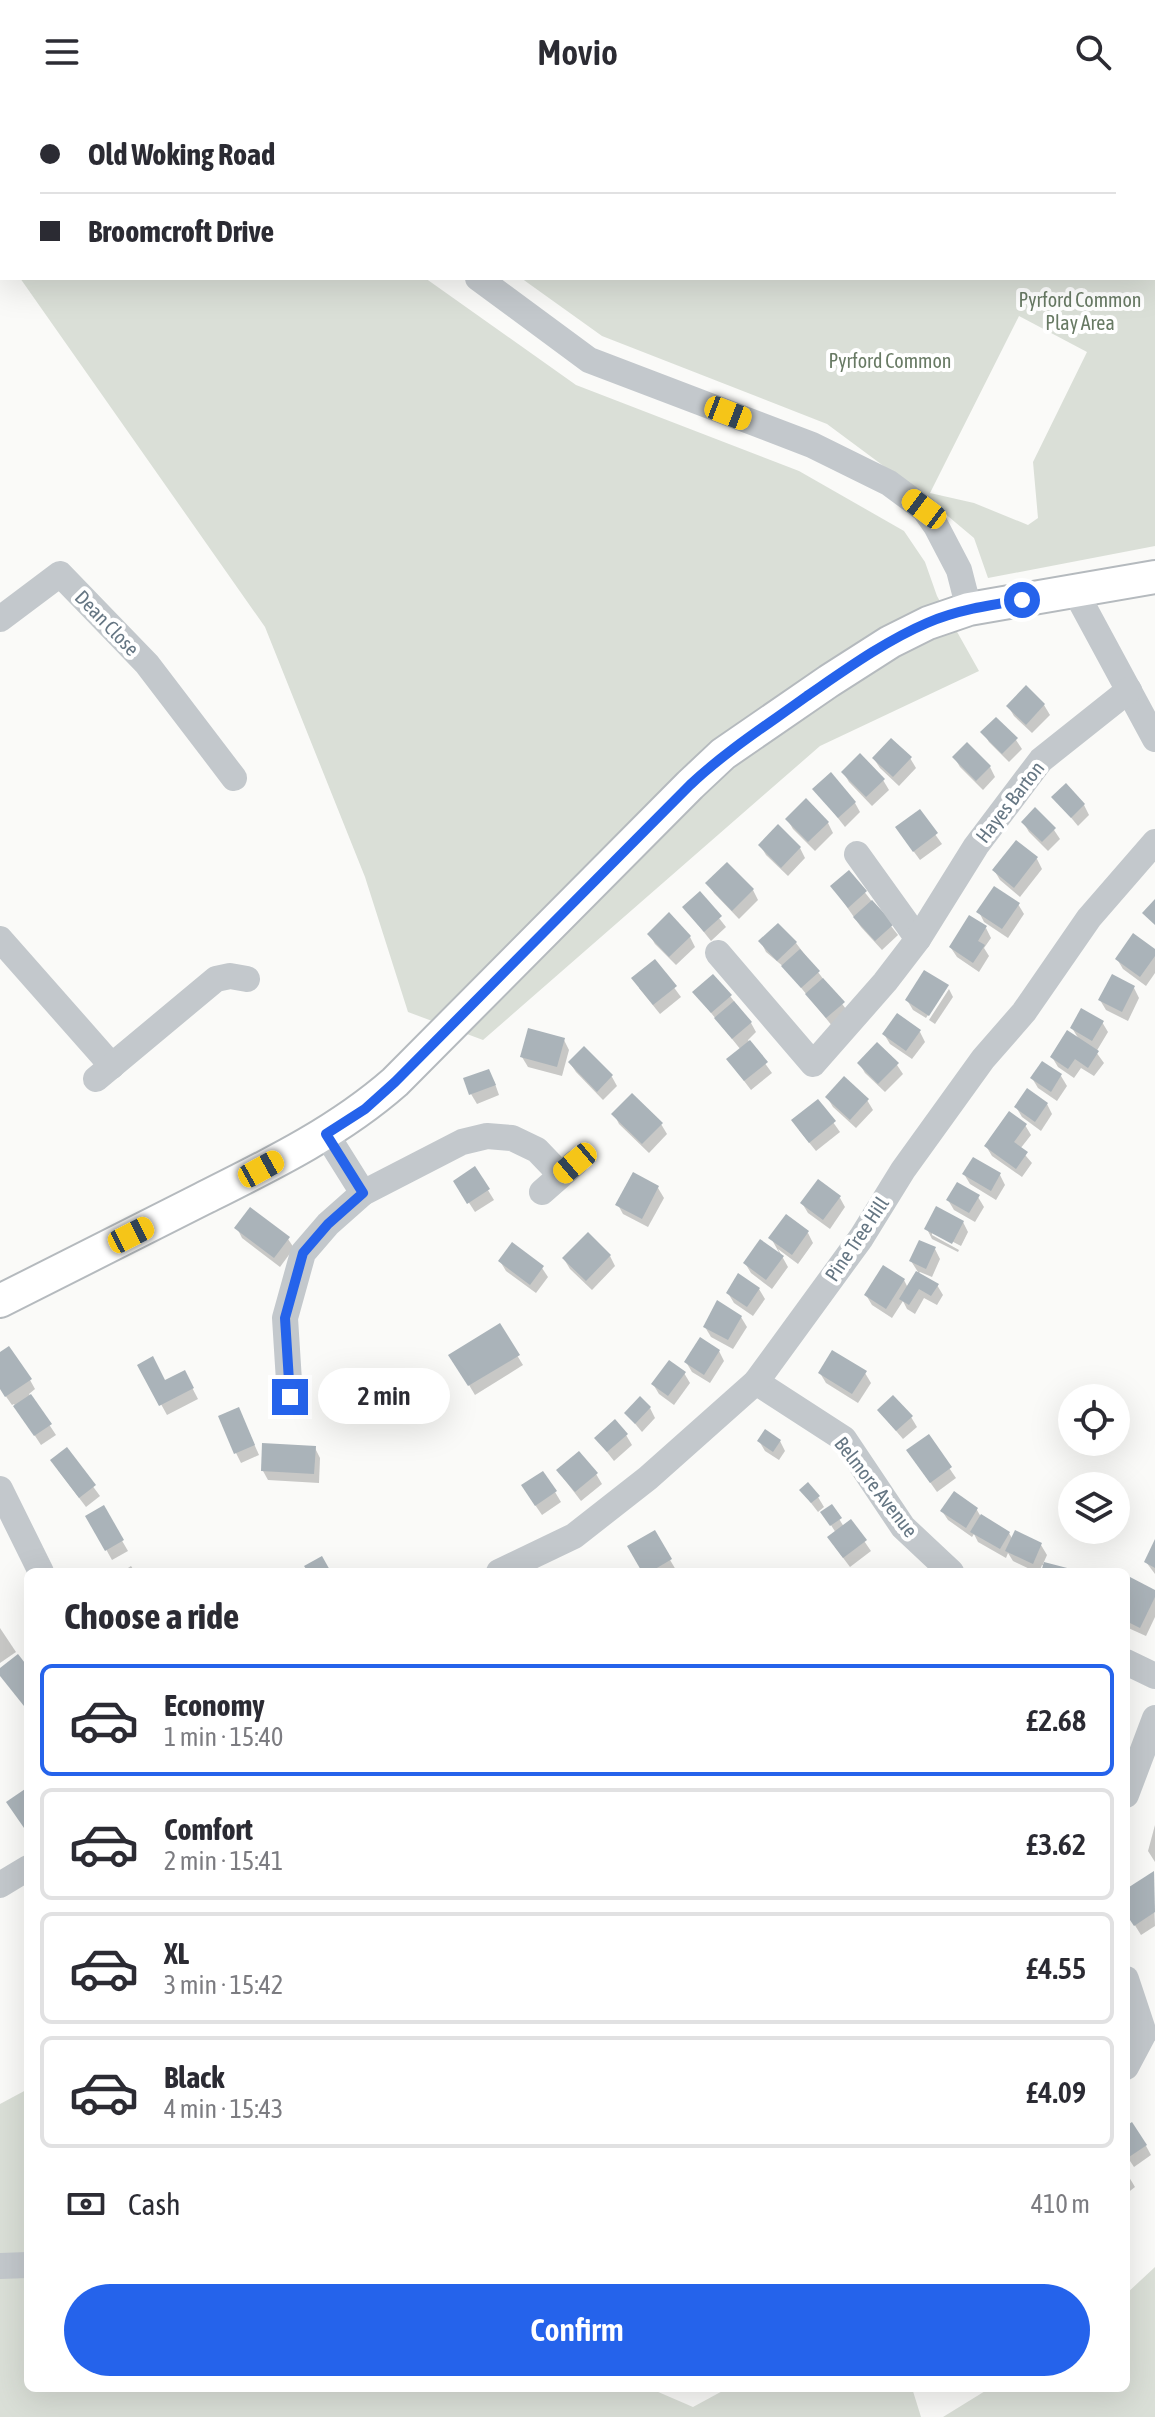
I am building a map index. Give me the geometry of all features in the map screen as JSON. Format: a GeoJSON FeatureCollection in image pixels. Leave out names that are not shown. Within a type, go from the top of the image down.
{"type":"FeatureCollection","features":[{"type":"Feature","properties":{"kind":"main road"},"geometry":{"type":"LineString","coordinates":[[0,1301],[326,1134],[365,1109],[723,754],[890,642],[928,623],[969,609],[1155,577]]}},
{"type":"Feature","properties":{"kind":"street"},"geometry":{"type":"LineString","coordinates":[[481,280],[589,360],[812,445],[889,483],[924,509],[936,526],[959,570],[969,609]]}},
{"type":"Feature","properties":{"kind":"street","name":"Dean Close"},"geometry":{"type":"LineString","coordinates":[[0,619],[60,574],[147,664],[234,778]]}},
{"type":"Feature","properties":{"kind":"street"},"geometry":{"type":"LineString","coordinates":[[1075,591],[1155,739]]}},
{"type":"Feature","properties":{"kind":"street","name":"Hayes Barton"},"geometry":{"type":"LineString","coordinates":[[718,953],[813,1064],[918,939],[976,846],[1041,760],[1129,690]]}},
{"type":"Feature","properties":{"kind":"street","name":"Pine Tree Hill"},"geometry":{"type":"LineString","coordinates":[[507,1568],[574,1536],[648,1478],[756,1382],[861,1238],[903,1170],[983,1059],[1024,1012],[1089,918],[1155,842]]}},
{"type":"Feature","properties":{"kind":"street"},"geometry":{"type":"LineString","coordinates":[[857,854],[918,939]]}},
{"type":"Feature","properties":{"kind":"street"},"geometry":{"type":"LineString","coordinates":[[0,939],[104,1072],[216,979],[230,976],[247,979]]}},
{"type":"Feature","properties":{"kind":"street"},"geometry":{"type":"LineString","coordinates":[[326,1134],[363,1193]]}},
{"type":"Feature","properties":{"kind":"street"},"geometry":{"type":"LineString","coordinates":[[290,1397],[285,1318],[303,1253],[328,1224],[363,1193],[462,1142],[487,1136],[512,1138],[537,1150],[559,1176]]}},
{"type":"Feature","properties":{"kind":"street","name":"Belmore Avenue"},"geometry":{"type":"LineString","coordinates":[[756,1382],[844,1439],[903,1527],[947,1568]]}},
{"type":"Feature","properties":{"kind":"street"},"geometry":{"type":"LineString","coordinates":[[0,1489],[39,1568]]}},
{"type":"Feature","properties":{"kind":"street"},"geometry":{"type":"LineString","coordinates":[[1130,1664],[1155,1676]]}},
{"type":"Feature","properties":{"kind":"street"},"geometry":{"type":"LineString","coordinates":[[1130,1784],[1155,1718]]}},
{"type":"Feature","properties":{"kind":"street"},"geometry":{"type":"LineString","coordinates":[[0,1885],[24,1870]]}},
{"type":"Feature","properties":{"kind":"street"},"geometry":{"type":"LineString","coordinates":[[1130,1988],[1149,2033],[1130,2061]]}},
{"type":"Feature","properties":{"kind":"street"},"geometry":{"type":"LineString","coordinates":[[0,2266],[24,2265]]}},
{"type":"Feature","properties":{"kind":"green space"},"geometry":{"type":"Polygon","coordinates":[[[21,280],[428,280],[576,385],[799,471],[904,531],[925,562],[937,596],[979,671],[820,746],[483,1040],[408,1012],[365,877],[265,627],[21,280]]]}},
{"type":"Feature","properties":{"kind":"green space"},"geometry":{"type":"Polygon","coordinates":[[[524,280],[1155,280],[1155,546],[988,578],[974,538],[924,496],[827,424],[602,336],[524,280]],[[1019,316],[930,493],[974,503],[1028,525],[1038,518],[1033,462],[1087,352],[1019,316]]]}},
{"type":"Feature","properties":{"kind":"green space"},"geometry":{"type":"Polygon","coordinates":[[[24,2091],[24,2392],[658,2392],[693,2407],[721,2392],[913,2392],[921,2417],[0,2417],[0,2104],[24,2091]]]}},
{"type":"Feature","properties":{"kind":"green space"},"geometry":{"type":"Polygon","coordinates":[[[1155,2267],[1155,2417],[943,2417],[984,2392],[1130,2392],[1130,2290],[1155,2267]]]}},
{"type":"Feature","properties":{"kind":"building"},"geometry":{"type":"Polygon","coordinates":[[[1026,685],[1045,704],[1026,725],[1006,706],[1026,685]]]}},
{"type":"Feature","properties":{"kind":"building"},"geometry":{"type":"Polygon","coordinates":[[[996,717],[1018,738],[1002,754],[980,732],[996,717]]]}},
{"type":"Feature","properties":{"kind":"building"},"geometry":{"type":"Polygon","coordinates":[[[891,738],[912,757],[893,777],[872,758],[891,738]]]}},
{"type":"Feature","properties":{"kind":"building"},"geometry":{"type":"Polygon","coordinates":[[[967,742],[991,766],[976,781],[952,757],[967,742]]]}},
{"type":"Feature","properties":{"kind":"building"},"geometry":{"type":"Polygon","coordinates":[[[860,753],[885,779],[866,797],[841,772],[860,753]]]}},
{"type":"Feature","properties":{"kind":"building"},"geometry":{"type":"Polygon","coordinates":[[[831,772],[856,802],[838,818],[812,789],[831,772]]]}},
{"type":"Feature","properties":{"kind":"building"},"geometry":{"type":"Polygon","coordinates":[[[1066,783],[1085,804],[1071,818],[1051,797],[1066,783]]]}},
{"type":"Feature","properties":{"kind":"building"},"geometry":{"type":"Polygon","coordinates":[[[806,798],[829,822],[808,842],[785,819],[806,798]]]}},
{"type":"Feature","properties":{"kind":"building"},"geometry":{"type":"Polygon","coordinates":[[[1035,807],[1056,828],[1042,842],[1021,822],[1035,807]]]}},
{"type":"Feature","properties":{"kind":"building"},"geometry":{"type":"Polygon","coordinates":[[[920,809],[938,833],[913,852],[895,827],[920,809]]]}},
{"type":"Feature","properties":{"kind":"building"},"geometry":{"type":"Polygon","coordinates":[[[778,824],[801,847],[781,868],[758,845],[778,824]]]}},
{"type":"Feature","properties":{"kind":"building"},"geometry":{"type":"Polygon","coordinates":[[[1016,840],[1038,857],[1014,888],[992,870],[1016,840]]]}},
{"type":"Feature","properties":{"kind":"building"},"geometry":{"type":"Polygon","coordinates":[[[727,862],[754,889],[732,911],[705,883],[727,862]]]}},
{"type":"Feature","properties":{"kind":"building"},"geometry":{"type":"Polygon","coordinates":[[[849,870],[867,891],[848,908],[830,886],[849,870]]]}},
{"type":"Feature","properties":{"kind":"building"},"geometry":{"type":"Polygon","coordinates":[[[994,886],[1020,903],[1002,929],[976,912],[994,886]]]}},
{"type":"Feature","properties":{"kind":"building"},"geometry":{"type":"Polygon","coordinates":[[[700,891],[722,916],[704,932],[682,907],[700,891]]]}},
{"type":"Feature","properties":{"kind":"building"},"geometry":{"type":"Polygon","coordinates":[[[1155,899],[1155,925],[1142,913],[1155,899]]]}},
{"type":"Feature","properties":{"kind":"building"},"geometry":{"type":"Polygon","coordinates":[[[872,900],[894,924],[875,941],[853,917],[872,900]]]}},
{"type":"Feature","properties":{"kind":"building"},"geometry":{"type":"Polygon","coordinates":[[[669,912],[691,936],[669,957],[647,934],[669,912]]]}},
{"type":"Feature","properties":{"kind":"building"},"geometry":{"type":"Polygon","coordinates":[[[969,915],[987,926],[978,941],[985,945],[973,963],[949,947],[969,915]]]}},
{"type":"Feature","properties":{"kind":"building"},"geometry":{"type":"Polygon","coordinates":[[[778,923],[797,942],[777,961],[758,941],[778,923]]]}},
{"type":"Feature","properties":{"kind":"building"},"geometry":{"type":"Polygon","coordinates":[[[1133,933],[1155,949],[1155,956],[1140,977],[1115,959],[1133,933]]]}},
{"type":"Feature","properties":{"kind":"building"},"geometry":{"type":"Polygon","coordinates":[[[800,949],[820,971],[801,988],[781,966],[800,949]]]}},
{"type":"Feature","properties":{"kind":"building"},"geometry":{"type":"Polygon","coordinates":[[[655,959],[677,986],[653,1005],[631,978],[655,959]]]}},
{"type":"Feature","properties":{"kind":"building"},"geometry":{"type":"Polygon","coordinates":[[[924,970],[949,985],[929,1016],[905,1000],[924,970]]]}},
{"type":"Feature","properties":{"kind":"building"},"geometry":{"type":"Polygon","coordinates":[[[713,974],[732,995],[711,1013],[692,992],[713,974]]]}},
{"type":"Feature","properties":{"kind":"building"},"geometry":{"type":"Polygon","coordinates":[[[1112,974],[1135,986],[1122,1012],[1098,1000],[1112,974]]]}},
{"type":"Feature","properties":{"kind":"building"},"geometry":{"type":"Polygon","coordinates":[[[823,978],[845,1002],[826,1018],[805,994],[823,978]]]}},
{"type":"Feature","properties":{"kind":"building"},"geometry":{"type":"Polygon","coordinates":[[[734,1001],[752,1022],[732,1039],[714,1018],[734,1001]]]}},
{"type":"Feature","properties":{"kind":"building"},"geometry":{"type":"Polygon","coordinates":[[[1081,1008],[1104,1021],[1092,1041],[1070,1028],[1081,1008]]]}},
{"type":"Feature","properties":{"kind":"building"},"geometry":{"type":"Polygon","coordinates":[[[897,1013],[921,1030],[906,1051],[882,1034],[897,1013]]]}},
{"type":"Feature","properties":{"kind":"building"},"geometry":{"type":"Polygon","coordinates":[[[528,1028],[565,1038],[557,1067],[520,1057],[528,1028]]]}},
{"type":"Feature","properties":{"kind":"building"},"geometry":{"type":"Polygon","coordinates":[[[1067,1030],[1099,1051],[1088,1068],[1075,1059],[1068,1069],[1050,1057],[1067,1030]]]}},
{"type":"Feature","properties":{"kind":"building"},"geometry":{"type":"Polygon","coordinates":[[[750,1040],[768,1062],[744,1081],[726,1059],[750,1040]]]}},
{"type":"Feature","properties":{"kind":"building"},"geometry":{"type":"Polygon","coordinates":[[[877,1042],[899,1063],[878,1084],[857,1063],[877,1042]]]}},
{"type":"Feature","properties":{"kind":"building"},"geometry":{"type":"Polygon","coordinates":[[[584,1046],[613,1075],[597,1092],[568,1062],[584,1046]]]}},
{"type":"Feature","properties":{"kind":"building"},"geometry":{"type":"Polygon","coordinates":[[[1042,1061],[1062,1074],[1051,1092],[1030,1078],[1042,1061]]]}},
{"type":"Feature","properties":{"kind":"building"},"geometry":{"type":"Polygon","coordinates":[[[489,1069],[496,1085],[469,1095],[463,1078],[489,1069]]]}},
{"type":"Feature","properties":{"kind":"building"},"geometry":{"type":"Polygon","coordinates":[[[844,1076],[869,1099],[850,1120],[825,1097],[844,1076]]]}},
{"type":"Feature","properties":{"kind":"building"},"geometry":{"type":"Polygon","coordinates":[[[1027,1088],[1048,1103],[1035,1122],[1014,1107],[1027,1088]]]}},
{"type":"Feature","properties":{"kind":"building"},"geometry":{"type":"Polygon","coordinates":[[[632,1093],[663,1123],[642,1144],[611,1114],[632,1093]]]}},
{"type":"Feature","properties":{"kind":"building"},"geometry":{"type":"Polygon","coordinates":[[[818,1099],[836,1121],[809,1143],[791,1120],[818,1099]]]}},
{"type":"Feature","properties":{"kind":"building"},"geometry":{"type":"Polygon","coordinates":[[[1009,1111],[1027,1124],[1014,1142],[1028,1152],[1016,1169],[984,1146],[1009,1111]]]}},
{"type":"Feature","properties":{"kind":"building"},"geometry":{"type":"Polygon","coordinates":[[[973,1157],[1001,1173],[991,1191],[962,1174],[973,1157]]]}},
{"type":"Feature","properties":{"kind":"building"},"geometry":{"type":"Polygon","coordinates":[[[475,1166],[490,1189],[467,1204],[453,1181],[475,1166]]]}},
{"type":"Feature","properties":{"kind":"building"},"geometry":{"type":"Polygon","coordinates":[[[633,1172],[659,1186],[642,1219],[615,1205],[633,1172]]]}},
{"type":"Feature","properties":{"kind":"building"},"geometry":{"type":"Polygon","coordinates":[[[818,1179],[841,1196],[823,1220],[800,1203],[818,1179]]]}},
{"type":"Feature","properties":{"kind":"building"},"geometry":{"type":"Polygon","coordinates":[[[957,1182],[980,1195],[969,1213],[946,1200],[957,1182]]]}},
{"type":"Feature","properties":{"kind":"building"},"geometry":{"type":"Polygon","coordinates":[[[936,1206],[964,1221],[952,1244],[924,1229],[936,1206]]]}},
{"type":"Feature","properties":{"kind":"building"},"geometry":{"type":"Polygon","coordinates":[[[250,1207],[290,1237],[274,1258],[234,1228],[250,1207]]]}},
{"type":"Feature","properties":{"kind":"building"},"geometry":{"type":"Polygon","coordinates":[[[786,1214],[809,1231],[792,1255],[768,1238],[786,1214]]]}},
{"type":"Feature","properties":{"kind":"building"},"geometry":{"type":"Polygon","coordinates":[[[588,1232],[611,1255],[586,1281],[562,1258],[588,1232]]]}},
{"type":"Feature","properties":{"kind":"building"},"geometry":{"type":"Polygon","coordinates":[[[760,1239],[784,1256],[766,1280],[743,1263],[760,1239]]]}},
{"type":"Feature","properties":{"kind":"building"},"geometry":{"type":"Polygon","coordinates":[[[919,1240],[936,1247],[926,1269],[909,1261],[919,1240]]]}},
{"type":"Feature","properties":{"kind":"building"},"geometry":{"type":"Polygon","coordinates":[[[512,1242],[544,1266],[530,1285],[498,1261],[512,1242]]]}},
{"type":"Feature","properties":{"kind":"building"},"geometry":{"type":"Polygon","coordinates":[[[883,1265],[905,1279],[886,1309],[864,1295],[883,1265]]]}},
{"type":"Feature","properties":{"kind":"building"},"geometry":{"type":"Polygon","coordinates":[[[916,1271],[939,1284],[931,1296],[919,1289],[909,1305],[899,1299],[916,1271]]]}},
{"type":"Feature","properties":{"kind":"building"},"geometry":{"type":"Polygon","coordinates":[[[738,1273],[760,1288],[747,1307],[726,1293],[738,1273]]]}},
{"type":"Feature","properties":{"kind":"building"},"geometry":{"type":"Polygon","coordinates":[[[717,1300],[742,1316],[728,1340],[703,1327],[717,1300]]]}},
{"type":"Feature","properties":{"kind":"building"},"geometry":{"type":"Polygon","coordinates":[[[500,1323],[520,1355],[468,1386],[448,1355],[500,1323]]]}},
{"type":"Feature","properties":{"kind":"building"},"geometry":{"type":"Polygon","coordinates":[[[700,1337],[720,1350],[704,1375],[684,1362],[700,1337]]]}},
{"type":"Feature","properties":{"kind":"building"},"geometry":{"type":"Polygon","coordinates":[[[9,1346],[32,1379],[5,1397],[0,1389],[0,1352],[9,1346]]]}},
{"type":"Feature","properties":{"kind":"building"},"geometry":{"type":"Polygon","coordinates":[[[832,1350],[867,1371],[852,1394],[818,1373],[832,1350]]]}},
{"type":"Feature","properties":{"kind":"building"},"geometry":{"type":"Polygon","coordinates":[[[153,1356],[165,1380],[185,1370],[194,1388],[159,1406],[137,1365],[153,1356]]]}},
{"type":"Feature","properties":{"kind":"building"},"geometry":{"type":"Polygon","coordinates":[[[669,1360],[686,1372],[668,1396],[651,1384],[669,1360]]]}},
{"type":"Feature","properties":{"kind":"building"},"geometry":{"type":"Polygon","coordinates":[[[31,1394],[52,1424],[34,1436],[13,1406],[31,1394]]]}},
{"type":"Feature","properties":{"kind":"building"},"geometry":{"type":"Polygon","coordinates":[[[893,1395],[913,1416],[896,1431],[877,1410],[893,1395]]]}},
{"type":"Feature","properties":{"kind":"building"},"geometry":{"type":"Polygon","coordinates":[[[640,1396],[651,1407],[635,1424],[624,1413],[640,1396]]]}},
{"type":"Feature","properties":{"kind":"building"},"geometry":{"type":"Polygon","coordinates":[[[239,1407],[255,1445],[234,1454],[218,1416],[239,1407]]]}},
{"type":"Feature","properties":{"kind":"building"},"geometry":{"type":"Polygon","coordinates":[[[615,1419],[628,1434],[607,1452],[594,1438],[615,1419]]]}},
{"type":"Feature","properties":{"kind":"building"},"geometry":{"type":"Polygon","coordinates":[[[765,1429],[781,1440],[773,1452],[757,1441],[765,1429]]]}},
{"type":"Feature","properties":{"kind":"building"},"geometry":{"type":"Polygon","coordinates":[[[929,1434],[952,1467],[930,1483],[906,1450],[929,1434]]]}},
{"type":"Feature","properties":{"kind":"building"},"geometry":{"type":"Polygon","coordinates":[[[262,1443],[316,1446],[314,1474],[261,1471],[262,1443]]]}},
{"type":"Feature","properties":{"kind":"building"},"geometry":{"type":"Polygon","coordinates":[[[67,1447],[96,1485],[79,1498],[50,1460],[67,1447]]]}},
{"type":"Feature","properties":{"kind":"building"},"geometry":{"type":"Polygon","coordinates":[[[579,1451],[598,1473],[575,1492],[556,1470],[579,1451]]]}},
{"type":"Feature","properties":{"kind":"building"},"geometry":{"type":"Polygon","coordinates":[[[543,1471],[557,1491],[535,1506],[521,1485],[543,1471]]]}},
{"type":"Feature","properties":{"kind":"building"},"geometry":{"type":"Polygon","coordinates":[[[808,1482],[820,1496],[811,1503],[799,1490],[808,1482]]]}},
{"type":"Feature","properties":{"kind":"building"},"geometry":{"type":"Polygon","coordinates":[[[954,1491],[978,1508],[966,1528],[940,1511],[954,1491]]]}},
{"type":"Feature","properties":{"kind":"building"},"geometry":{"type":"Polygon","coordinates":[[[832,1504],[842,1518],[830,1526],[820,1512],[832,1504]]]}},
{"type":"Feature","properties":{"kind":"building"},"geometry":{"type":"Polygon","coordinates":[[[104,1505],[124,1540],[105,1551],[85,1516],[104,1505]]]}},
{"type":"Feature","properties":{"kind":"building"},"geometry":{"type":"Polygon","coordinates":[[[981,1514],[1010,1532],[1000,1549],[970,1532],[981,1514]]]}},
{"type":"Feature","properties":{"kind":"building"},"geometry":{"type":"Polygon","coordinates":[[[851,1519],[867,1540],[843,1558],[827,1537],[851,1519]]]}},
{"type":"Feature","properties":{"kind":"building"},"geometry":{"type":"Polygon","coordinates":[[[655,1530],[672,1559],[657,1568],[640,1568],[627,1546],[655,1530]]]}},
{"type":"Feature","properties":{"kind":"building"},"geometry":{"type":"Polygon","coordinates":[[[1015,1530],[1042,1543],[1033,1564],[1005,1551],[1015,1530]]]}},
{"type":"Feature","properties":{"kind":"building"},"geometry":{"type":"Polygon","coordinates":[[[1155,1539],[1155,1568],[1144,1562],[1155,1539]]]}},
{"type":"Feature","properties":{"kind":"building"},"geometry":{"type":"Polygon","coordinates":[[[322,1556],[329,1568],[305,1568],[304,1566],[322,1556]]]}},
{"type":"Feature","properties":{"kind":"building"},"geometry":{"type":"Polygon","coordinates":[[[1044,1562],[1067,1568],[1042,1568],[1044,1562]]]}},
{"type":"Feature","properties":{"kind":"building"},"geometry":{"type":"Polygon","coordinates":[[[1130,1577],[1155,1590],[1155,1597],[1140,1628],[1130,1623],[1130,1577]]]}},
{"type":"Feature","properties":{"kind":"building"},"geometry":{"type":"Polygon","coordinates":[[[18,1654],[24,1662],[24,1706],[0,1676],[0,1668],[18,1654]]]}},
{"type":"Feature","properties":{"kind":"building"},"geometry":{"type":"Polygon","coordinates":[[[24,1790],[24,1828],[6,1802],[24,1790]]]}},
{"type":"Feature","properties":{"kind":"building"},"geometry":{"type":"Polygon","coordinates":[[[1154,1871],[1155,1912],[1134,1926],[1130,1920],[1130,1886],[1154,1871]]]}},
{"type":"Feature","properties":{"kind":"building"},"geometry":{"type":"Polygon","coordinates":[[[1130,2123],[1147,2145],[1130,2156],[1130,2123]]]}},
{"type":"Feature","properties":{"kind":"route"},"geometry":{"type":"LineString","coordinates":[[290,1397],[285,1318],[303,1253],[328,1224],[363,1193],[326,1134],[365,1109],[395,1082],[723,754],[829,681],[909,632],[969,609],[1022,600]]}},
{"type":"Feature","properties":{"kind":"park label","name":"Pyrford Common Play Area"},"geometry":{"type":"Point","coordinates":[1080,312]}},
{"type":"Feature","properties":{"kind":"park label","name":"Pyrford Common"},"geometry":{"type":"Point","coordinates":[890,361]}}]}
